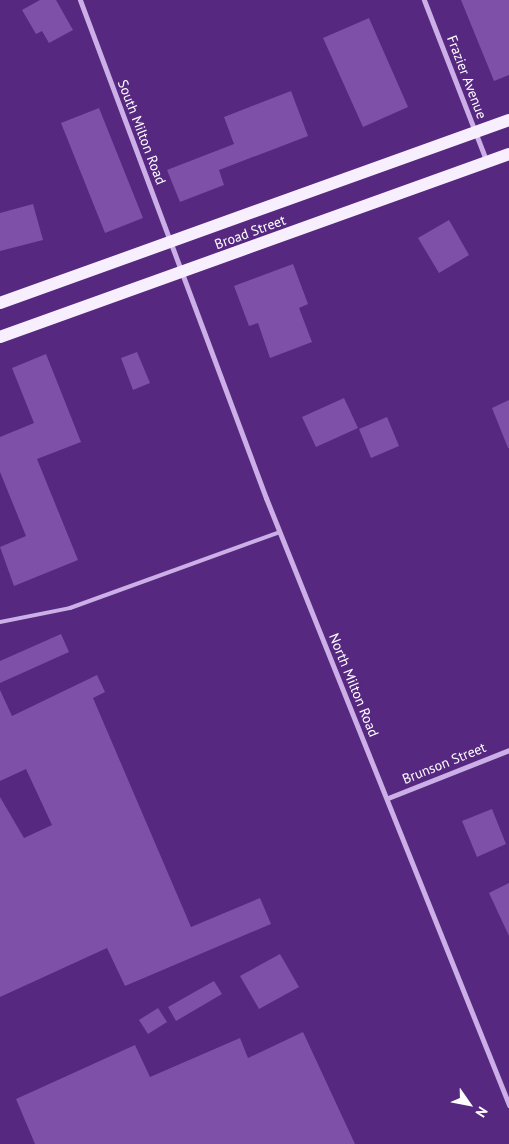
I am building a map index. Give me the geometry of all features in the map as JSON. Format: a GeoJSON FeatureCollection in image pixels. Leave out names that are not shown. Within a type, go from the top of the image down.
{"type":"FeatureCollection","features":[{"type":"Feature","properties":{"kind":"main road","name":"Broad Street"},"geometry":{"type":"LineString","coordinates":[[0,303],[509,120]]}},
{"type":"Feature","properties":{"kind":"main road","name":"Broad Street"},"geometry":{"type":"LineString","coordinates":[[0,337],[509,154]]}},
{"type":"Feature","properties":{"kind":"street","name":"South Milton Road"},"geometry":{"type":"LineString","coordinates":[[80,0],[182,272]]}},
{"type":"Feature","properties":{"kind":"street","name":"Frazier Avenue"},"geometry":{"type":"LineString","coordinates":[[424,0],[487,162]]}},
{"type":"Feature","properties":{"kind":"street","name":"North Milton Road"},"geometry":{"type":"LineString","coordinates":[[182,272],[280,532],[388,798],[509,1105]]}},
{"type":"Feature","properties":{"kind":"street","name":"Brunson Street"},"geometry":{"type":"LineString","coordinates":[[388,798],[509,750]]}},
{"type":"Feature","properties":{"kind":"lane"},"geometry":{"type":"LineString","coordinates":[[0,622],[70,608],[280,532]]}},
{"type":"Feature","properties":{"kind":"building"},"geometry":{"type":"Polygon","coordinates":[[[40,0],[56,0],[73,30],[49,43],[42,31],[36,34],[22,10],[40,0]]]}},
{"type":"Feature","properties":{"kind":"building"},"geometry":{"type":"Polygon","coordinates":[[[461,0],[509,0],[509,75],[494,81],[461,0]]]}},
{"type":"Feature","properties":{"kind":"building"},"geometry":{"type":"Polygon","coordinates":[[[369,18],[408,107],[363,127],[323,38],[369,18]]]}},
{"type":"Feature","properties":{"kind":"building"},"geometry":{"type":"Polygon","coordinates":[[[291,91],[308,136],[219,170],[224,185],[180,202],[167,170],[234,144],[224,117],[291,91]]]}},
{"type":"Feature","properties":{"kind":"building"},"geometry":{"type":"Polygon","coordinates":[[[99,108],[143,218],[105,233],[61,123],[99,108]]]}},
{"type":"Feature","properties":{"kind":"building"},"geometry":{"type":"Polygon","coordinates":[[[33,204],[43,240],[0,251],[0,213],[33,204]]]}},
{"type":"Feature","properties":{"kind":"building"},"geometry":{"type":"Polygon","coordinates":[[[449,220],[469,255],[439,273],[418,238],[449,220]]]}},
{"type":"Feature","properties":{"kind":"building"},"geometry":{"type":"Polygon","coordinates":[[[293,264],[308,304],[299,308],[312,342],[270,358],[258,323],[249,326],[234,286],[293,264]]]}},
{"type":"Feature","properties":{"kind":"building"},"geometry":{"type":"Polygon","coordinates":[[[137,352],[150,383],[133,390],[121,358],[137,352]]]}},
{"type":"Feature","properties":{"kind":"building"},"geometry":{"type":"Polygon","coordinates":[[[46,354],[81,442],[37,459],[78,560],[14,586],[0,547],[26,536],[0,472],[0,437],[34,423],[12,368],[46,354]]]}},
{"type":"Feature","properties":{"kind":"building"},"geometry":{"type":"Polygon","coordinates":[[[344,398],[358,428],[316,447],[302,417],[344,398]]]}},
{"type":"Feature","properties":{"kind":"building"},"geometry":{"type":"Polygon","coordinates":[[[509,400],[509,448],[508,448],[492,408],[509,400]]]}},
{"type":"Feature","properties":{"kind":"building"},"geometry":{"type":"Polygon","coordinates":[[[387,417],[399,446],[371,458],[359,429],[387,417]]]}},
{"type":"Feature","properties":{"kind":"building"},"geometry":{"type":"Polygon","coordinates":[[[61,634],[69,652],[0,683],[0,661],[61,634]]]}},
{"type":"Feature","properties":{"kind":"building"},"geometry":{"type":"Polygon","coordinates":[[[97,675],[105,692],[93,698],[191,927],[260,898],[271,924],[125,986],[107,948],[0,997],[0,797],[24,838],[52,825],[26,769],[0,781],[0,690],[12,716],[97,675]]]}},
{"type":"Feature","properties":{"kind":"building"},"geometry":{"type":"Polygon","coordinates":[[[492,809],[506,844],[477,857],[462,821],[492,809]]]}},
{"type":"Feature","properties":{"kind":"building"},"geometry":{"type":"Polygon","coordinates":[[[509,883],[509,936],[489,893],[509,883]]]}},
{"type":"Feature","properties":{"kind":"building"},"geometry":{"type":"Polygon","coordinates":[[[280,954],[299,987],[259,1009],[240,976],[280,954]]]}},
{"type":"Feature","properties":{"kind":"building"},"geometry":{"type":"Polygon","coordinates":[[[214,981],[222,994],[176,1021],[168,1007],[214,981]]]}},
{"type":"Feature","properties":{"kind":"building"},"geometry":{"type":"Polygon","coordinates":[[[158,1008],[167,1022],[148,1034],[139,1020],[158,1008]]]}},
{"type":"Feature","properties":{"kind":"building"},"geometry":{"type":"Polygon","coordinates":[[[303,1032],[355,1144],[35,1144],[16,1099],[135,1045],[150,1077],[240,1038],[248,1058],[303,1032]]]}}]}
